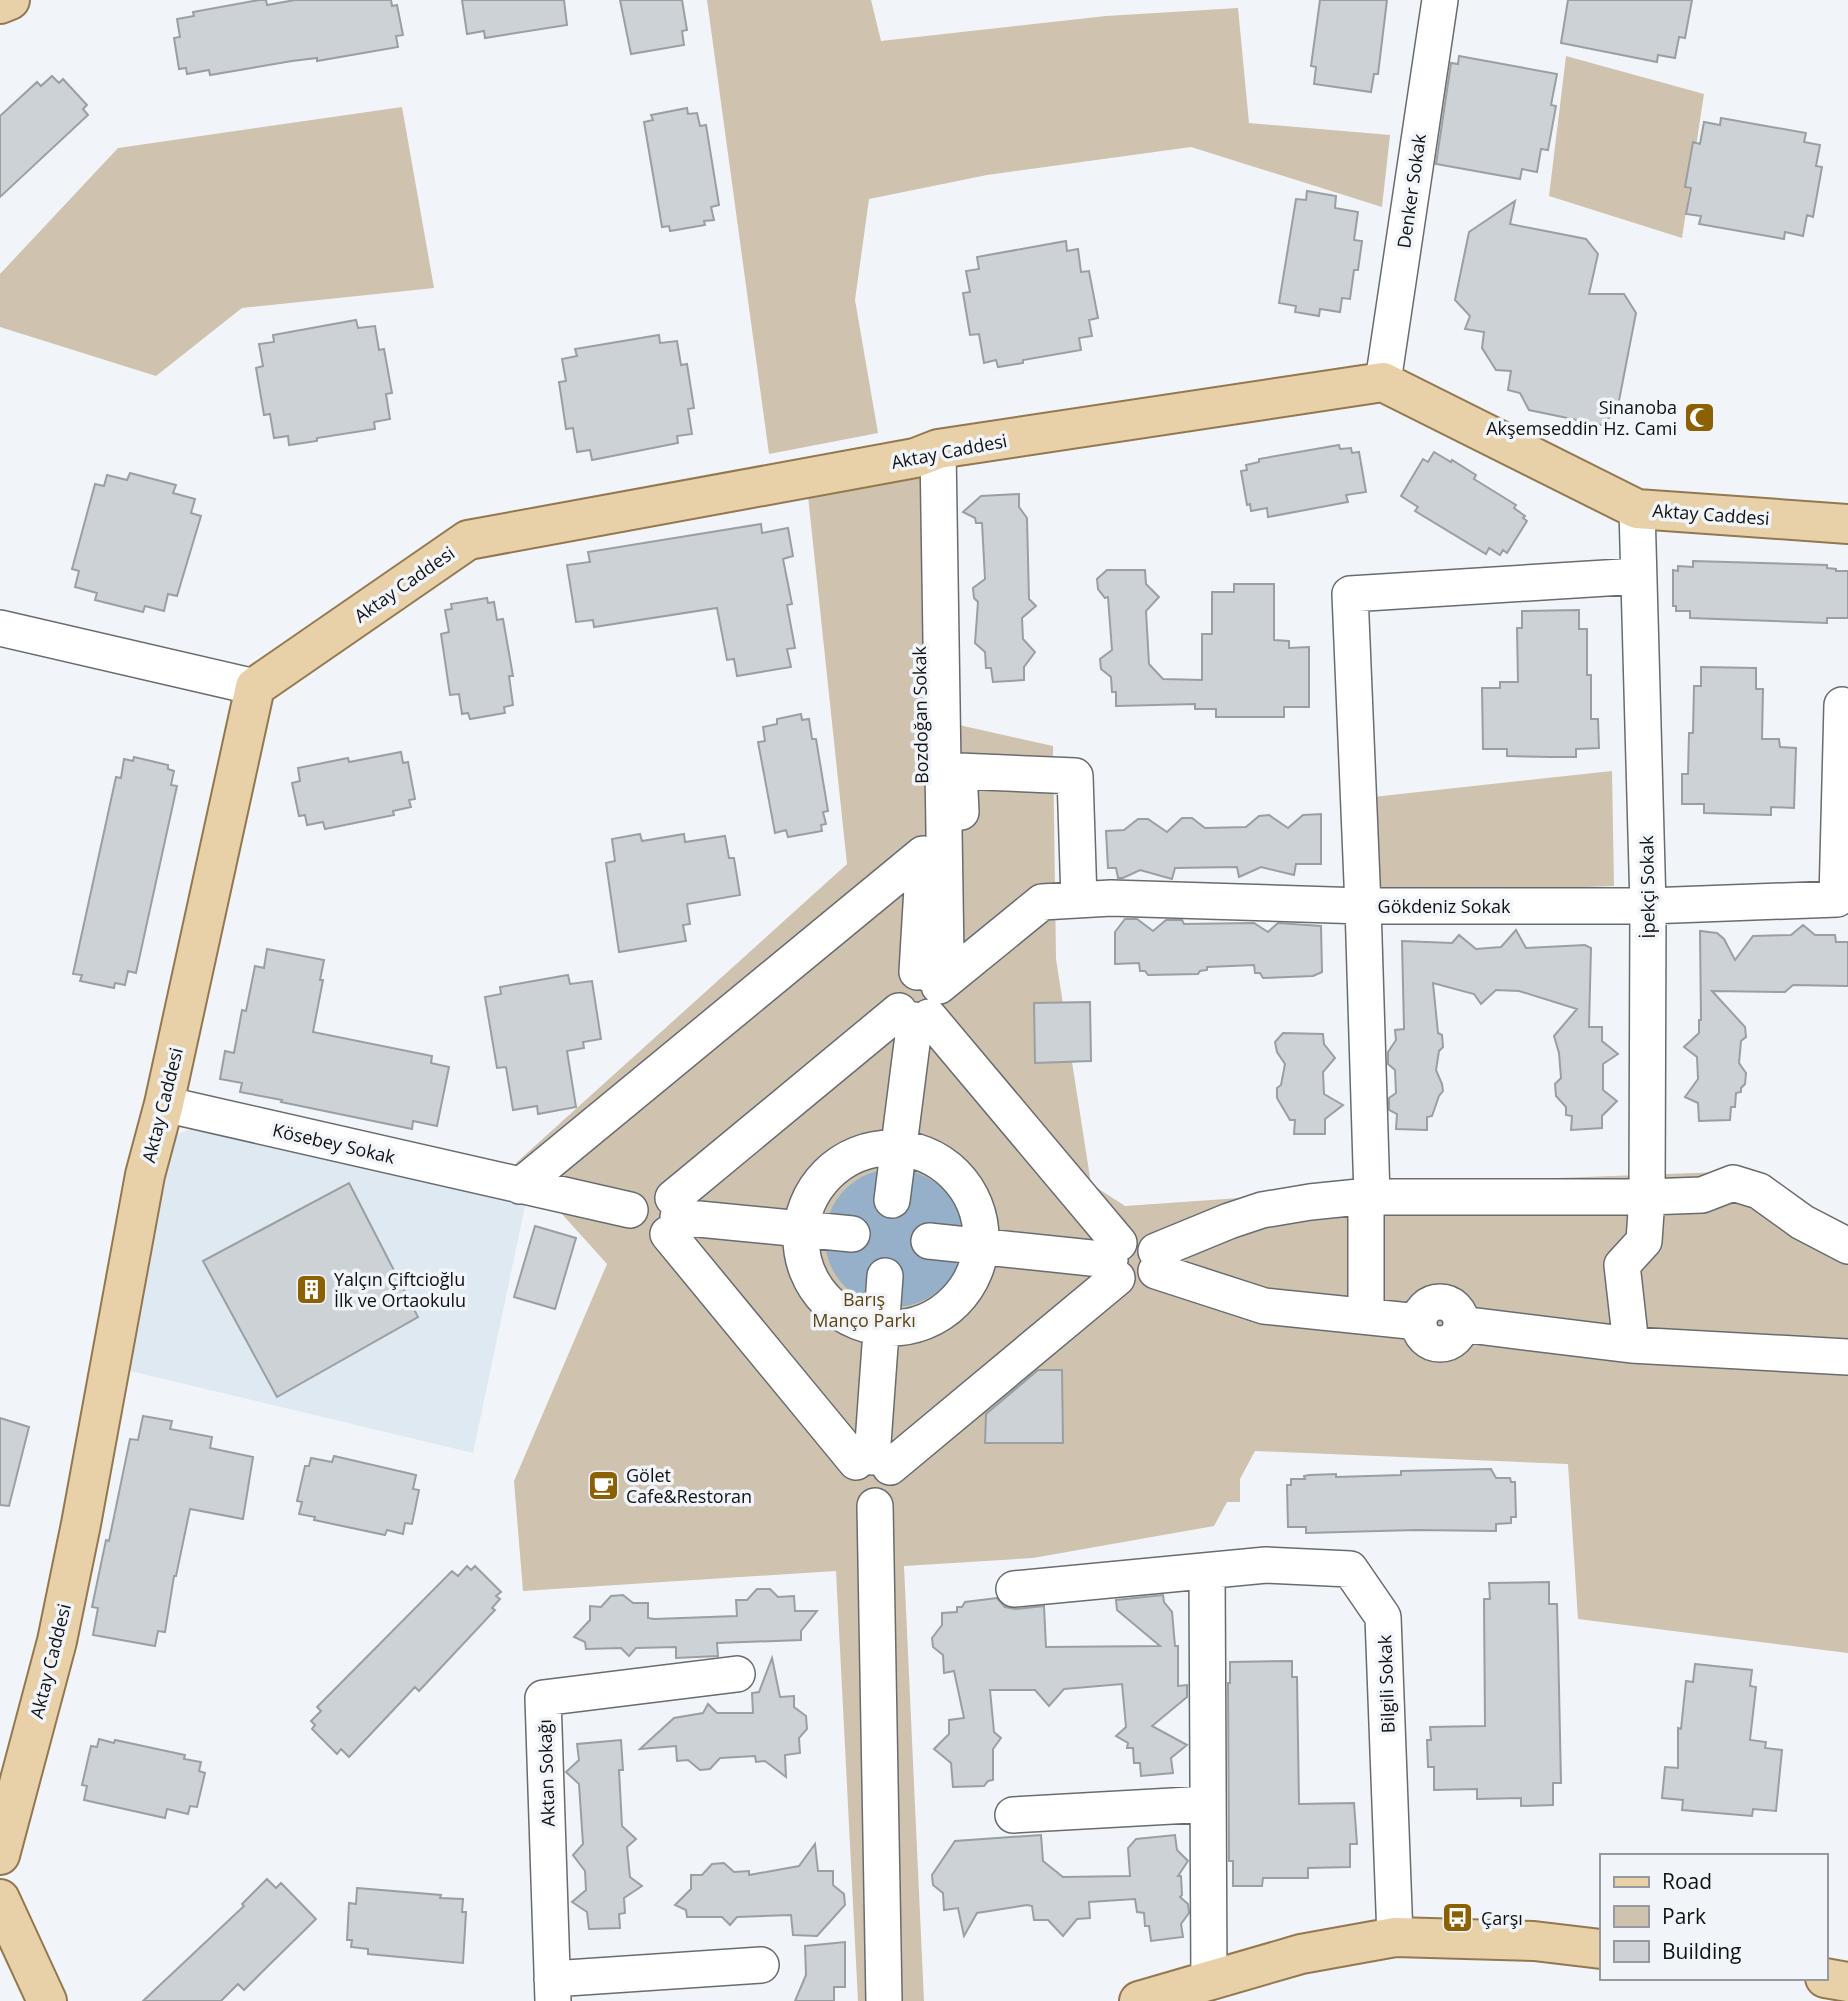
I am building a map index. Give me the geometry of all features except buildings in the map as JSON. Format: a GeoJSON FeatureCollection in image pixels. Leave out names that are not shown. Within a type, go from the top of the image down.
{"type":"FeatureCollection","features":[{"type":"Feature","properties":{"kind":"main road"},"geometry":{"type":"LineString","coordinates":[[0,4],[10,0]]}},
{"type":"Feature","properties":{"kind":"main road","name":"Aktay Caddesi"},"geometry":{"type":"LineString","coordinates":[[0,1855],[57,1641],[145,1175],[164,1104],[256,687],[468,540],[926,454],[1383,382],[1637,509],[1848,524]]}},
{"type":"Feature","properties":{"kind":"main road"},"geometry":{"type":"LineString","coordinates":[[0,1899],[47,2001]]}},
{"type":"Feature","properties":{"kind":"main road"},"geometry":{"type":"LineString","coordinates":[[1139,2001],[1301,1954],[1395,1937],[1534,1941],[1600,1949]]}},
{"type":"Feature","properties":{"kind":"main road"},"geometry":{"type":"LineString","coordinates":[[1827,1978],[1848,1982]]}},
{"type":"Feature","properties":{"kind":"street","name":"Denker Sokak"},"geometry":{"type":"LineString","coordinates":[[1383,382],[1440,0]]}},
{"type":"Feature","properties":{"kind":"street","name":"Bozdoğan Sokak"},"geometry":{"type":"LineString","coordinates":[[892,1200],[922,997],[920,943],[926,454]]}},
{"type":"Feature","properties":{"kind":"street"},"geometry":{"type":"LineString","coordinates":[[922,997],[946,958],[926,454]]}},
{"type":"Feature","properties":{"kind":"street","name":"İpekçi Sokak"},"geometry":{"type":"LineString","coordinates":[[1631,1345],[1622,1265],[1644,1241],[1647,1197],[1648,906],[1637,509]]}},
{"type":"Feature","properties":{"kind":"street"},"geometry":{"type":"LineString","coordinates":[[673,1216],[922,997],[1042,902],[1095,899],[1363,906],[1350,594],[1638,576]]}},
{"type":"Feature","properties":{"kind":"street"},"geometry":{"type":"LineString","coordinates":[[0,628],[256,687]]}},
{"type":"Feature","properties":{"kind":"street"},"geometry":{"type":"LineString","coordinates":[[1842,705],[1842,900]]}},
{"type":"Feature","properties":{"kind":"street"},"geometry":{"type":"LineString","coordinates":[[969,962],[959,771],[1075,776],[1095,899]]}},
{"type":"Feature","properties":{"kind":"street"},"geometry":{"type":"LineString","coordinates":[[512,1184],[923,854]]}},
{"type":"Feature","properties":{"kind":"street","name":"Gökdeniz Sokak"},"geometry":{"type":"LineString","coordinates":[[1366,1316],[1369,1197],[1363,906],[1648,906],[1842,900]]}},
{"type":"Feature","properties":{"kind":"street"},"geometry":{"type":"LineString","coordinates":[[922,997],[1115,1260]]}},
{"type":"Feature","properties":{"kind":"street","name":"Kösebey Sokak"},"geometry":{"type":"LineString","coordinates":[[164,1104],[630,1210],[637,1196],[652,1189],[667,1192],[673,1216]]}},
{"type":"Feature","properties":{"kind":"street"},"geometry":{"type":"LineString","coordinates":[[899,1144],[933,1157],[954,1174],[970,1193],[986,1246],[965,1290],[948,1308],[927,1322],[880,1332],[853,1321],[833,1308],[817,1290],[806,1269],[798,1230],[809,1198],[822,1178],[841,1162],[862,1151],[899,1144]]}},
{"type":"Feature","properties":{"kind":"street"},"geometry":{"type":"LineString","coordinates":[[1156,1261],[1229,1221],[1262,1210],[1310,1202],[1369,1197],[1702,1195],[1733,1182],[1759,1191],[1802,1222],[1848,1246]]}},
{"type":"Feature","properties":{"kind":"street"},"geometry":{"type":"LineString","coordinates":[[673,1216],[852,1234]]}},
{"type":"Feature","properties":{"kind":"street"},"geometry":{"type":"LineString","coordinates":[[673,1216],[873,1462]]}},
{"type":"Feature","properties":{"kind":"street"},"geometry":{"type":"LineString","coordinates":[[873,1462],[1115,1260],[1129,1238],[1137,1237],[1152,1245],[1156,1261]]}},
{"type":"Feature","properties":{"kind":"street"},"geometry":{"type":"LineString","coordinates":[[929,1241],[1115,1260]]}},
{"type":"Feature","properties":{"kind":"street"},"geometry":{"type":"LineString","coordinates":[[1156,1261],[1264,1306],[1419,1322],[1421,1313],[1427,1306],[1440,1302],[1457,1311],[1461,1324],[1631,1345],[1848,1357]]}},
{"type":"Feature","properties":{"kind":"street"},"geometry":{"type":"LineString","coordinates":[[873,1462],[885,1276]]}},
{"type":"Feature","properties":{"kind":"street"},"geometry":{"type":"LineString","coordinates":[[875,1506],[884,2001]]}},
{"type":"Feature","properties":{"kind":"street","name":"Bilgili Sokak"},"geometry":{"type":"LineString","coordinates":[[1014,1589],[1266,1565],[1350,1569],[1383,1617],[1395,1937]]}},
{"type":"Feature","properties":{"kind":"street"},"geometry":{"type":"LineString","coordinates":[[1207,1572],[1209,1981]]}},
{"type":"Feature","properties":{"kind":"street","name":"Aktan Sokağı"},"geometry":{"type":"LineString","coordinates":[[553,1990],[543,1698],[737,1674]]}},
{"type":"Feature","properties":{"kind":"street"},"geometry":{"type":"LineString","coordinates":[[1013,1815],[1208,1804]]}},
{"type":"Feature","properties":{"kind":"street"},"geometry":{"type":"LineString","coordinates":[[553,1990],[761,1965]]}},
{"type":"Feature","properties":{"kind":"path"},"geometry":{"type":"LineString","coordinates":[[883,1139],[899,1144],[915,1141],[946,1154],[970,1176],[986,1204],[992,1237],[986,1246],[988,1270],[972,1298],[949,1321],[919,1335],[887,1338],[880,1332],[854,1331],[827,1313],[806,1288],[795,1257],[798,1230],[794,1224],[804,1193],[824,1166],[851,1148],[883,1139]]}},
{"type":"Feature","properties":{"kind":"shaded area"},"geometry":{"type":"Polygon","coordinates":[[[212,1122],[527,1197],[473,1453],[126,1370],[174,1135],[212,1122]]]}},
{"type":"Feature","properties":{"kind":"green space"},"geometry":{"type":"Polygon","coordinates":[[[707,0],[871,0],[881,41],[1106,16],[1238,8],[1249,123],[1390,135],[1382,207],[1191,147],[987,175],[869,199],[855,300],[878,433],[769,454],[707,0]]]}},
{"type":"Feature","properties":{"kind":"green space"},"geometry":{"type":"Polygon","coordinates":[[[1566,56],[1704,94],[1682,238],[1549,196],[1566,56]]]}},
{"type":"Feature","properties":{"kind":"green space"},"geometry":{"type":"Polygon","coordinates":[[[402,107],[434,288],[242,308],[156,376],[0,327],[0,274],[118,148],[402,107]]]}},
{"type":"Feature","properties":{"kind":"green space","name":"Barış Manço Parkı"},"geometry":{"type":"Polygon","coordinates":[[[950,463],[959,725],[1053,746],[1056,959],[1091,1184],[1125,1206],[1480,1181],[1721,1172],[1848,1243],[1848,1653],[1578,1619],[1568,1464],[1255,1451],[1240,1479],[1240,1502],[1227,1502],[1214,1526],[1033,1558],[904,1566],[924,2001],[858,2001],[836,1571],[523,1591],[514,1481],[607,1264],[516,1163],[847,864],[808,496],[950,463]]]}},
{"type":"Feature","properties":{"kind":"green space"},"geometry":{"type":"Polygon","coordinates":[[[1612,771],[1614,886],[1363,895],[1373,797],[1612,771]]]}},
{"type":"Feature","properties":{"kind":"water"},"geometry":{"type":"Polygon","coordinates":[[[894,1169],[921,1174],[943,1189],[958,1211],[963,1238],[958,1265],[943,1287],[921,1302],[894,1307],[867,1302],[845,1287],[830,1265],[825,1238],[830,1211],[845,1189],[867,1174],[894,1169]]]}},
{"type":"Feature","properties":{"kind":"place","name":"Sinanoba Akşemseddin Hz. Cami"},"geometry":{"type":"Point","coordinates":[1700,417]}},
{"type":"Feature","properties":{"kind":"place","name":"Yalçın Çiftcioğlu İlk ve Ortaokulu"},"geometry":{"type":"Point","coordinates":[311,1289]}},
{"type":"Feature","properties":{"kind":"place","name":"Gölet Cafe&Restoran"},"geometry":{"type":"Point","coordinates":[603,1485]}},
{"type":"Feature","properties":{"kind":"place","name":"Çarşı"},"geometry":{"type":"Point","coordinates":[1458,1918]}}]}
